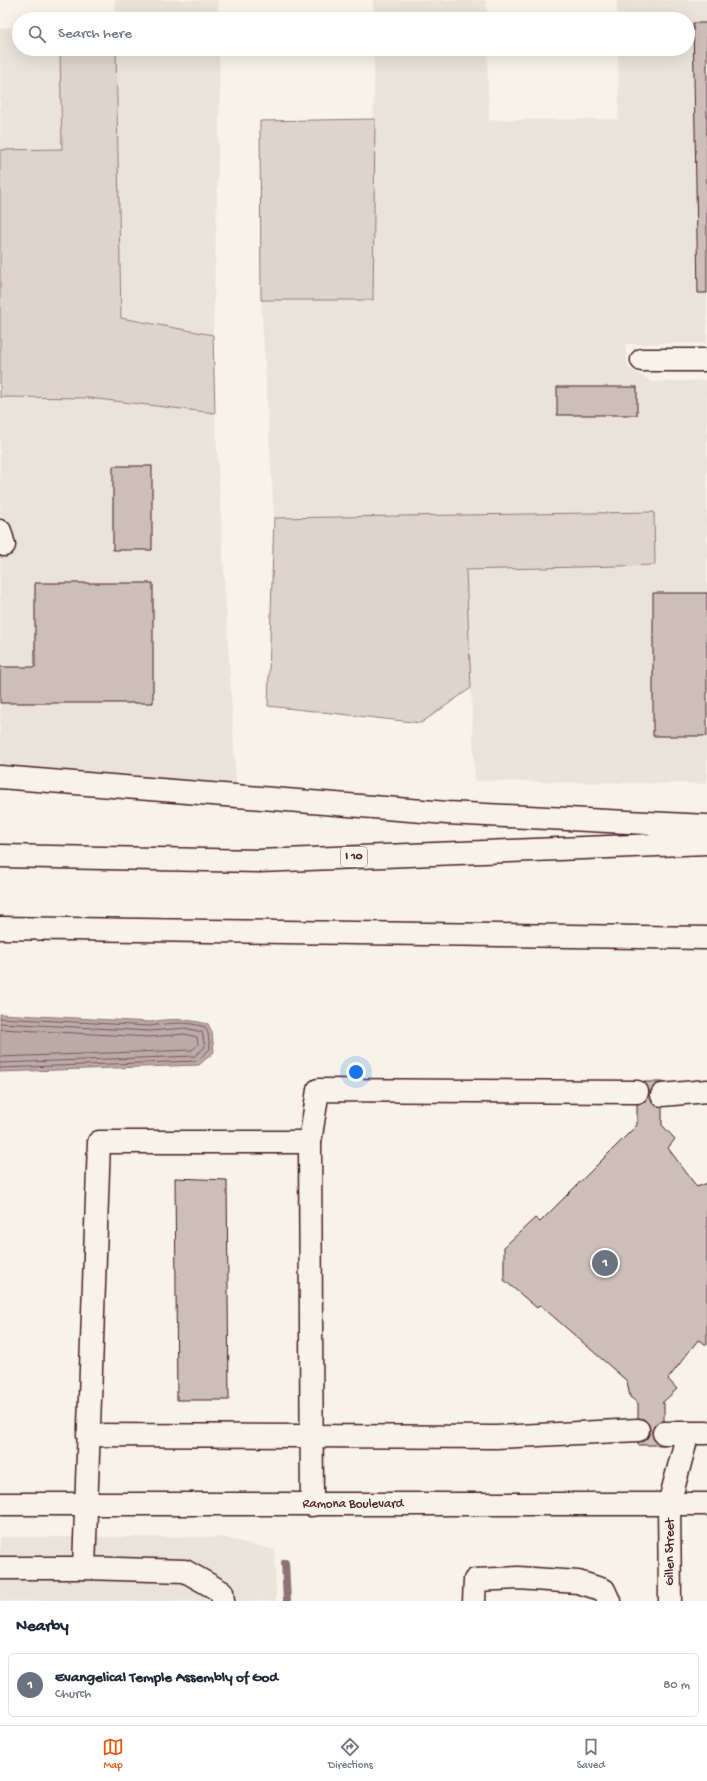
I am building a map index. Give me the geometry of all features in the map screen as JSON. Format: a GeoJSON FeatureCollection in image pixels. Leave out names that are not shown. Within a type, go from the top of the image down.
{"type":"FeatureCollection","features":[{"type":"Feature","properties":{"kind":"main road"},"geometry":{"type":"LineString","coordinates":[[642,360],[707,360]]}},
{"type":"Feature","properties":{"kind":"main road"},"geometry":{"type":"LineString","coordinates":[[0,777],[447,813],[707,826]]}},
{"type":"Feature","properties":{"kind":"main road","name":"I 10"},"geometry":{"type":"LineString","coordinates":[[0,856],[259,860],[707,843]]}},
{"type":"Feature","properties":{"kind":"main road"},"geometry":{"type":"LineString","coordinates":[[0,928],[707,938]]}},
{"type":"Feature","properties":{"kind":"main road"},"geometry":{"type":"LineString","coordinates":[[312,1505],[313,1436],[310,1142],[318,1090],[637,1092]]}},
{"type":"Feature","properties":{"kind":"main road"},"geometry":{"type":"LineString","coordinates":[[662,1095],[707,1091]]}},
{"type":"Feature","properties":{"kind":"main road"},"geometry":{"type":"LineString","coordinates":[[84,1568],[85,1504],[99,1142],[310,1142]]}},
{"type":"Feature","properties":{"kind":"main road"},"geometry":{"type":"LineString","coordinates":[[88,1435],[496,1437],[638,1430]]}},
{"type":"Feature","properties":{"kind":"main road"},"geometry":{"type":"LineString","coordinates":[[664,1433],[698,1433]]}},
{"type":"Feature","properties":{"kind":"main road","name":"Gillen Street"},"geometry":{"type":"LineString","coordinates":[[670,1601],[669,1504],[698,1433]]}},
{"type":"Feature","properties":{"kind":"main road","name":"Ramona Boulevard"},"geometry":{"type":"LineString","coordinates":[[0,1504],[707,1504]]}},
{"type":"Feature","properties":{"kind":"main road"},"geometry":{"type":"LineString","coordinates":[[0,1568],[84,1568],[185,1571],[222,1592],[223,1601]]}},
{"type":"Feature","properties":{"kind":"main road"},"geometry":{"type":"LineString","coordinates":[[474,1601],[475,1580],[518,1578],[578,1582],[604,1590],[609,1601]]}},
{"type":"Feature","properties":{"kind":"shaded area"},"geometry":{"type":"Polygon","coordinates":[[[114,0],[218,0],[218,12],[115,12],[114,0]]]}},
{"type":"Feature","properties":{"kind":"shaded area"},"geometry":{"type":"Polygon","coordinates":[[[373,0],[486,0],[487,12],[373,12],[373,0]]]}},
{"type":"Feature","properties":{"kind":"shaded area"},"geometry":{"type":"Polygon","coordinates":[[[617,0],[707,0],[707,343],[625,344],[628,368],[652,382],[707,380],[707,784],[475,781],[466,570],[655,565],[654,512],[274,518],[261,300],[373,300],[374,56],[487,56],[489,120],[619,119],[618,56],[695,56],[695,12],[617,12],[617,0]]]}},
{"type":"Feature","properties":{"kind":"shaded area"},"geometry":{"type":"Polygon","coordinates":[[[12,27],[12,56],[60,56],[62,150],[0,150],[0,28],[12,27]]]}},
{"type":"Feature","properties":{"kind":"shaded area"},"geometry":{"type":"Polygon","coordinates":[[[60,56],[116,56],[121,318],[213,335],[215,413],[89,398],[0,397],[0,150],[62,149],[60,56]]]}},
{"type":"Feature","properties":{"kind":"shaded area"},"geometry":{"type":"Polygon","coordinates":[[[116,56],[219,56],[220,95],[213,335],[121,318],[116,56]]]}},
{"type":"Feature","properties":{"kind":"shaded area"},"geometry":{"type":"Polygon","coordinates":[[[375,119],[373,300],[261,300],[260,121],[375,119]]]}},
{"type":"Feature","properties":{"kind":"shaded area"},"geometry":{"type":"Polygon","coordinates":[[[0,397],[89,398],[215,413],[236,783],[0,781],[0,397]]]}},
{"type":"Feature","properties":{"kind":"shaded area"},"geometry":{"type":"Polygon","coordinates":[[[654,512],[655,565],[466,570],[471,688],[421,723],[268,706],[274,518],[654,512]]]}},
{"type":"Feature","properties":{"kind":"shaded area"},"geometry":{"type":"Polygon","coordinates":[[[0,1537],[221,1537],[275,1550],[276,1601],[0,1601],[0,1537]]]}},
{"type":"Feature","properties":{"kind":"water"},"geometry":{"type":"Polygon","coordinates":[[[0,1014],[150,1022],[165,1020],[193,1021],[208,1024],[212,1032],[214,1052],[199,1065],[0,1072],[0,1014]]]}},
{"type":"Feature","properties":{"kind":"building"},"geometry":{"type":"Polygon","coordinates":[[[695,23],[707,23],[707,293],[698,293],[694,56],[695,56],[695,23]]]}},
{"type":"Feature","properties":{"kind":"building"},"geometry":{"type":"Polygon","coordinates":[[[557,387],[637,387],[637,415],[557,415],[557,387]]]}},
{"type":"Feature","properties":{"kind":"building"},"geometry":{"type":"Polygon","coordinates":[[[113,466],[152,466],[152,550],[113,550],[113,466]]]}},
{"type":"Feature","properties":{"kind":"building"},"geometry":{"type":"Polygon","coordinates":[[[35,583],[153,583],[153,703],[0,703],[0,667],[35,667],[35,583]]]}},
{"type":"Feature","properties":{"kind":"building"},"geometry":{"type":"Polygon","coordinates":[[[653,593],[707,593],[707,736],[653,736],[653,593]]]}},
{"type":"Feature","properties":{"kind":"building"},"geometry":{"type":"Polygon","coordinates":[[[637,1082],[662,1082],[662,1125],[675,1139],[668,1148],[697,1187],[707,1183],[707,1345],[698,1340],[668,1379],[677,1389],[662,1403],[664,1403],[664,1445],[638,1445],[638,1403],[630,1397],[627,1381],[540,1305],[537,1308],[504,1280],[504,1247],[535,1218],[540,1222],[637,1125],[637,1082]]]}},
{"type":"Feature","properties":{"kind":"building"},"geometry":{"type":"Polygon","coordinates":[[[175,1178],[227,1180],[229,1400],[177,1400],[175,1178]]]}},
{"type":"Feature","properties":{"kind":"waterway"},"geometry":{"type":"LineString","coordinates":[[285,1563],[287,1601]]}},
{"type":"Feature","properties":{"kind":"place","name":"Evangelical Temple Assembly of God"},"geometry":{"type":"Point","coordinates":[605,1263]}}]}
